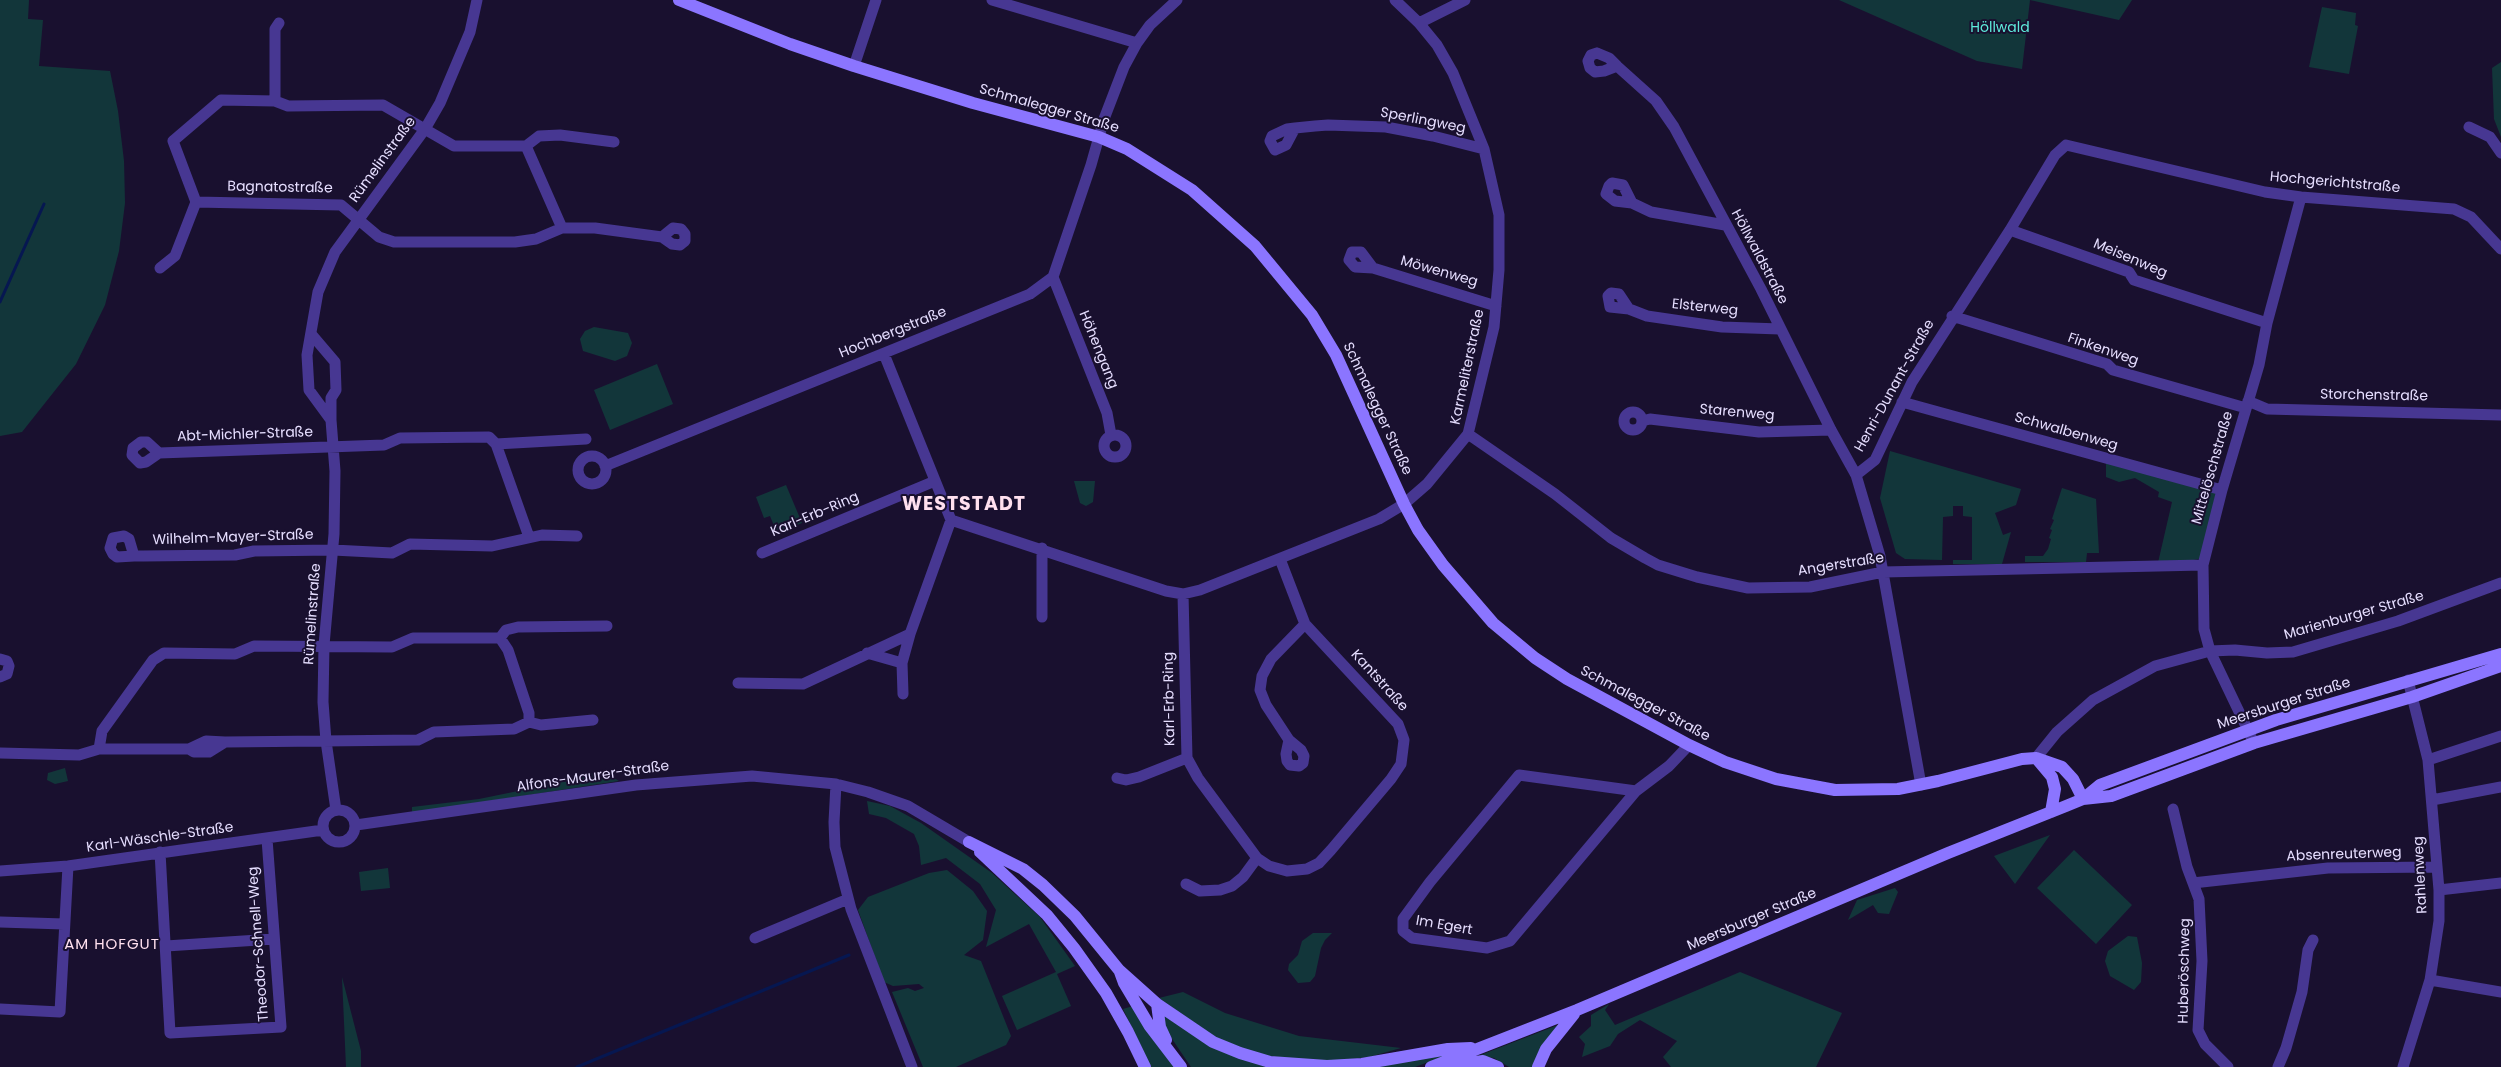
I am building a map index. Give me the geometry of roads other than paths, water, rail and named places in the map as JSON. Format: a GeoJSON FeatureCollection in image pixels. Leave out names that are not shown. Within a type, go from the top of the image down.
{"type":"FeatureCollection","features":[{"type":"Feature","properties":{"kind":"street","name":"Rümelinstraße"},"geometry":{"type":"LineString","coordinates":[[331,420],[309,390],[307,355],[312,335],[315,301],[334,252],[425,129],[440,103],[470,32],[477,0]]}},
{"type":"Feature","properties":{"kind":"street","name":"Schmalegger Straße"},"geometry":{"type":"LineString","coordinates":[[678,0],[790,44],[854,66],[973,103],[1099,137],[1127,149],[1192,190],[1255,246],[1312,315],[1336,356],[1404,504],[1418,530],[1443,565],[1478,606],[1519,646],[1567,679],[1688,745],[1750,771],[1811,786],[1861,791],[1921,786],[2012,761],[2036,758],[2062,767],[2073,779],[2083,799]]}},
{"type":"Feature","properties":{"kind":"street"},"geometry":{"type":"LineString","coordinates":[[854,66],[876,0]]}},
{"type":"Feature","properties":{"kind":"street"},"geometry":{"type":"LineString","coordinates":[[992,0],[1137,42]]}},
{"type":"Feature","properties":{"kind":"street"},"geometry":{"type":"LineString","coordinates":[[1053,277],[1124,67],[1137,42],[1150,25],[1176,0]]}},
{"type":"Feature","properties":{"kind":"street","name":"Karmeliterstraße"},"geometry":{"type":"LineString","coordinates":[[1395,0],[1419,23],[1437,45],[1453,73],[1484,149],[1499,215],[1494,327],[1468,434],[1427,484],[1404,504]]}},
{"type":"Feature","properties":{"kind":"street"},"geometry":{"type":"LineString","coordinates":[[1419,23],[1465,0]]}},
{"type":"Feature","properties":{"kind":"street"},"geometry":{"type":"LineString","coordinates":[[275,101],[275,29],[279,23]]}},
{"type":"Feature","properties":{"kind":"street","name":"Höllwaldstraße"},"geometry":{"type":"LineString","coordinates":[[1617,66],[1636,81],[1661,108],[1674,127],[1761,289],[1831,430],[1856,475]]}},
{"type":"Feature","properties":{"kind":"street"},"geometry":{"type":"LineString","coordinates":[[160,268],[175,256],[196,202],[173,141],[221,100],[275,101],[288,106],[383,106],[454,146],[526,146],[539,136],[560,135],[614,142]]}},
{"type":"Feature","properties":{"kind":"street","name":"Sperlingweg"},"geometry":{"type":"LineString","coordinates":[[1296,128],[1328,126],[1386,127],[1433,136],[1484,149]]}},
{"type":"Feature","properties":{"kind":"street"},"geometry":{"type":"LineString","coordinates":[[2469,127],[2490,137],[2501,153]]}},
{"type":"Feature","properties":{"kind":"street","name":"Hochgerichtstraße"},"geometry":{"type":"LineString","coordinates":[[2066,145],[2265,192],[2301,198],[2444,207],[2463,212],[2501,249]]}},
{"type":"Feature","properties":{"kind":"street","name":"Henri-Dunant-Straße"},"geometry":{"type":"LineString","coordinates":[[1856,475],[1874,460],[1912,382],[1952,316],[2010,230],[2055,155],[2066,145]]}},
{"type":"Feature","properties":{"kind":"street"},"geometry":{"type":"LineString","coordinates":[[526,146],[562,228],[595,228],[662,237]]}},
{"type":"Feature","properties":{"kind":"street","name":"Mittelöschstraße"},"geometry":{"type":"LineString","coordinates":[[2254,743],[2210,650],[2204,629],[2203,565],[2222,490],[2259,365],[2267,323],[2301,198]]}},
{"type":"Feature","properties":{"kind":"street","name":"Bagnatostraße"},"geometry":{"type":"LineString","coordinates":[[196,202],[341,205],[379,237],[394,242],[515,242],[536,239],[562,228]]}},
{"type":"Feature","properties":{"kind":"street"},"geometry":{"type":"LineString","coordinates":[[1632,203],[1651,212],[1725,225]]}},
{"type":"Feature","properties":{"kind":"street","name":"Meisenweg"},"geometry":{"type":"LineString","coordinates":[[2010,230],[2128,272],[2134,280],[2267,323]]}},
{"type":"Feature","properties":{"kind":"street","name":"Möwenweg"},"geometry":{"type":"LineString","coordinates":[[1374,268],[1496,306]]}},
{"type":"Feature","properties":{"kind":"street","name":"Hochbergstraße"},"geometry":{"type":"LineString","coordinates":[[605,466],[1030,294],[1053,277]]}},
{"type":"Feature","properties":{"kind":"street","name":"Höhengang"},"geometry":{"type":"LineString","coordinates":[[1053,277],[1107,413],[1111,435]]}},
{"type":"Feature","properties":{"kind":"street","name":"Elsterweg"},"geometry":{"type":"LineString","coordinates":[[1629,310],[1647,316],[1713,325],[1780,329]]}},
{"type":"Feature","properties":{"kind":"street","name":"Finkenweg"},"geometry":{"type":"LineString","coordinates":[[1952,316],[2107,364],[2113,370],[2247,404]]}},
{"type":"Feature","properties":{"kind":"street","name":"Rümelinstraße"},"geometry":{"type":"LineString","coordinates":[[312,335],[335,362],[336,390],[332,398],[331,420],[335,471],[333,550],[324,645],[326,741],[336,810]]}},
{"type":"Feature","properties":{"kind":"street"},"geometry":{"type":"LineString","coordinates":[[307,355],[324,351]]}},
{"type":"Feature","properties":{"kind":"street"},"geometry":{"type":"LineString","coordinates":[[884,354],[951,520],[910,634],[902,663],[903,694]]}},
{"type":"Feature","properties":{"kind":"street"},"geometry":{"type":"LineString","coordinates":[[319,402],[332,398]]}},
{"type":"Feature","properties":{"kind":"street","name":"Schwalbenweg"},"geometry":{"type":"LineString","coordinates":[[1902,402],[2222,490]]}},
{"type":"Feature","properties":{"kind":"street","name":"Storchenstraße"},"geometry":{"type":"LineString","coordinates":[[2247,404],[2267,409],[2501,415]]}},
{"type":"Feature","properties":{"kind":"street","name":"Starenweg"},"geometry":{"type":"LineString","coordinates":[[1642,421],[1650,419],[1759,432],[1831,430]]}},
{"type":"Feature","properties":{"kind":"street","name":"Angerstraße"},"geometry":{"type":"LineString","coordinates":[[1468,434],[1555,494],[1612,538],[1658,565],[1697,577],[1756,588],[1810,587],[1883,572],[2203,565]]}},
{"type":"Feature","properties":{"kind":"street","name":"Abt-Michler-Straße"},"geometry":{"type":"LineString","coordinates":[[159,452],[384,445],[400,438],[489,437],[496,444]]}},
{"type":"Feature","properties":{"kind":"street"},"geometry":{"type":"LineString","coordinates":[[529,537],[496,444],[586,439]]}},
{"type":"Feature","properties":{"kind":"street"},"geometry":{"type":"LineString","coordinates":[[1856,475],[1883,572],[1921,786]]}},
{"type":"Feature","properties":{"kind":"street","name":"Karl-Erb-Ring"},"geometry":{"type":"LineString","coordinates":[[762,553],[935,481]]}},
{"type":"Feature","properties":{"kind":"street"},"geometry":{"type":"LineString","coordinates":[[951,520],[1042,548],[1166,591],[1184,594],[1200,590],[1379,519],[1404,504]]}},
{"type":"Feature","properties":{"kind":"street","name":"Wilhelm-Mayer-Straße"},"geometry":{"type":"LineString","coordinates":[[134,556],[235,555],[254,551],[333,550],[392,553],[410,544],[492,546],[529,537],[578,536]]}},
{"type":"Feature","properties":{"kind":"street"},"geometry":{"type":"LineString","coordinates":[[1042,548],[1042,617]]}},
{"type":"Feature","properties":{"kind":"street","name":"Kantstraße"},"geometry":{"type":"LineString","coordinates":[[1187,758],[1198,778],[1257,858],[1268,866],[1287,871],[1307,869],[1319,862],[1391,779],[1401,764],[1404,740],[1398,724],[1305,624],[1280,559]]}},
{"type":"Feature","properties":{"kind":"street","name":"Marienburger Straße"},"geometry":{"type":"LineString","coordinates":[[2210,650],[2267,654],[2293,652],[2398,621],[2501,583]]}},
{"type":"Feature","properties":{"kind":"street","name":"Karl-Erb-Ring"},"geometry":{"type":"LineString","coordinates":[[1117,778],[1126,780],[1139,777],[1187,758],[1184,594]]}},
{"type":"Feature","properties":{"kind":"street"},"geometry":{"type":"LineString","coordinates":[[1289,740],[1266,705],[1260,690],[1262,676],[1272,659],[1305,624]]}},
{"type":"Feature","properties":{"kind":"street"},"geometry":{"type":"LineString","coordinates":[[500,638],[506,630],[518,627],[608,626]]}},
{"type":"Feature","properties":{"kind":"street"},"geometry":{"type":"LineString","coordinates":[[738,683],[803,684],[910,634]]}},
{"type":"Feature","properties":{"kind":"street"},"geometry":{"type":"LineString","coordinates":[[99,749],[102,731],[157,656],[164,654],[235,654],[254,646],[324,645],[392,647],[413,638],[500,638]]}},
{"type":"Feature","properties":{"kind":"street"},"geometry":{"type":"LineString","coordinates":[[500,638],[508,650],[529,713],[529,722]]}},
{"type":"Feature","properties":{"kind":"street"},"geometry":{"type":"LineString","coordinates":[[2051,812],[2055,789],[2052,777],[2036,758],[2057,732],[2093,700],[2155,666],[2210,650]]}},
{"type":"Feature","properties":{"kind":"street"},"geometry":{"type":"LineString","coordinates":[[866,653],[902,663]]}},
{"type":"Feature","properties":{"kind":"street","name":"Meersburger Straße"},"geometry":{"type":"LineString","coordinates":[[2083,799],[2100,784],[2248,730],[2332,702],[2501,654]]}},
{"type":"Feature","properties":{"kind":"street"},"geometry":{"type":"LineString","coordinates":[[0,677],[7,674],[9,669],[8,664],[1,657]]}},
{"type":"Feature","properties":{"kind":"street","name":"Meersburger Straße"},"geometry":{"type":"LineString","coordinates":[[1431,1067],[1577,1010],[1948,853],[2083,799],[2111,796],[2254,743],[2412,697],[2501,666]]}},
{"type":"Feature","properties":{"kind":"street","name":"Rahlenweg"},"geometry":{"type":"LineString","coordinates":[[2403,1067],[2430,980],[2438,930],[2439,890],[2428,760],[2408,680]]}},
{"type":"Feature","properties":{"kind":"street"},"geometry":{"type":"LineString","coordinates":[[0,753],[79,755],[99,749],[189,749],[206,741],[418,740],[434,732],[514,729],[529,722],[541,724],[593,720]]}},
{"type":"Feature","properties":{"kind":"street"},"geometry":{"type":"LineString","coordinates":[[2428,760],[2501,736]]}},
{"type":"Feature","properties":{"kind":"street","name":"Im Egert"},"geometry":{"type":"LineString","coordinates":[[1636,791],[1519,775],[1430,882],[1403,919],[1403,931],[1412,938],[1487,948],[1510,941],[1636,791],[1669,766],[1688,745]]}},
{"type":"Feature","properties":{"kind":"street","name":"Alfons-Maurer-Straße"},"geometry":{"type":"LineString","coordinates":[[356,825],[636,785],[752,776],[836,784],[901,803],[969,842]]}},
{"type":"Feature","properties":{"kind":"street"},"geometry":{"type":"LineString","coordinates":[[836,784],[836,847],[850,904],[912,1067]]}},
{"type":"Feature","properties":{"kind":"street"},"geometry":{"type":"LineString","coordinates":[[2432,800],[2501,787]]}},
{"type":"Feature","properties":{"kind":"street","name":"Huberöschweg"},"geometry":{"type":"LineString","coordinates":[[2173,809],[2186,867],[2199,899],[2202,926],[2198,1030],[2205,1044],[2228,1067]]}},
{"type":"Feature","properties":{"kind":"street"},"geometry":{"type":"LineString","coordinates":[[336,810],[350,814],[356,825],[350,838],[342,842],[329,839],[324,830],[325,818],[336,810]]}},
{"type":"Feature","properties":{"kind":"street","name":"Karl-Wäschle-Straße"},"geometry":{"type":"LineString","coordinates":[[0,871],[68,866],[324,830]]}},
{"type":"Feature","properties":{"kind":"street","name":"Theodor-Schnell-Weg"},"geometry":{"type":"LineString","coordinates":[[160,852],[170,1033],[280,1027],[268,839]]}},
{"type":"Feature","properties":{"kind":"street"},"geometry":{"type":"LineString","coordinates":[[969,842],[1022,869],[1043,885],[1075,916],[1119,970],[1157,1004],[1213,1042],[1270,1062],[1327,1066],[1362,1064],[1448,1049],[1482,1048]]}},
{"type":"Feature","properties":{"kind":"street"},"geometry":{"type":"LineString","coordinates":[[969,842],[1046,915],[1074,948],[1106,993],[1145,1067]]}},
{"type":"Feature","properties":{"kind":"street"},"geometry":{"type":"LineString","coordinates":[[1186,884],[1200,890],[1220,890],[1232,886],[1243,877],[1257,858]]}},
{"type":"Feature","properties":{"kind":"street"},"geometry":{"type":"LineString","coordinates":[[0,1009],[60,1012],[68,866]]}},
{"type":"Feature","properties":{"kind":"street","name":"Absenreuterweg"},"geometry":{"type":"LineString","coordinates":[[2193,883],[2328,868],[2437,867]]}},
{"type":"Feature","properties":{"kind":"street"},"geometry":{"type":"LineString","coordinates":[[2439,890],[2501,883]]}},
{"type":"Feature","properties":{"kind":"street"},"geometry":{"type":"LineString","coordinates":[[755,938],[850,904]]}},
{"type":"Feature","properties":{"kind":"street"},"geometry":{"type":"LineString","coordinates":[[0,922],[64,924]]}},
{"type":"Feature","properties":{"kind":"street"},"geometry":{"type":"LineString","coordinates":[[166,946],[274,939]]}},
{"type":"Feature","properties":{"kind":"street"},"geometry":{"type":"LineString","coordinates":[[2278,1067],[2292,1029],[2304,984],[2308,950],[2313,940]]}},
{"type":"Feature","properties":{"kind":"street"},"geometry":{"type":"LineString","coordinates":[[1119,970],[1124,983],[1149,1025],[1181,1067]]}},
{"type":"Feature","properties":{"kind":"street"},"geometry":{"type":"LineString","coordinates":[[2430,980],[2501,992]]}},
{"type":"Feature","properties":{"kind":"street"},"geometry":{"type":"LineString","coordinates":[[1157,1004],[1160,1027],[1172,1054]]}},
{"type":"Feature","properties":{"kind":"street"},"geometry":{"type":"LineString","coordinates":[[1538,1067],[1546,1048],[1577,1010]]}},
{"type":"Feature","properties":{"kind":"street"},"geometry":{"type":"LineString","coordinates":[[1443,1067],[1483,1061],[1498,1067]]}},
{"type":"Feature","properties":{"kind":"waterway"},"geometry":{"type":"LineString","coordinates":[[0,302],[44,204]]}},
{"type":"Feature","properties":{"kind":"waterway"},"geometry":{"type":"LineString","coordinates":[[577,1067],[849,955]]}},
{"type":"Feature","properties":{"kind":"district","name":"WESTSTADT"},"geometry":{"type":"Point","coordinates":[964,505]}},
{"type":"Feature","properties":{"kind":"district","name":"AM HOFGUT"},"geometry":{"type":"Point","coordinates":[112,945]}},
{"type":"Feature","properties":{"kind":"park label","name":"Höllwald"},"geometry":{"type":"Point","coordinates":[2000,28]}}]}
